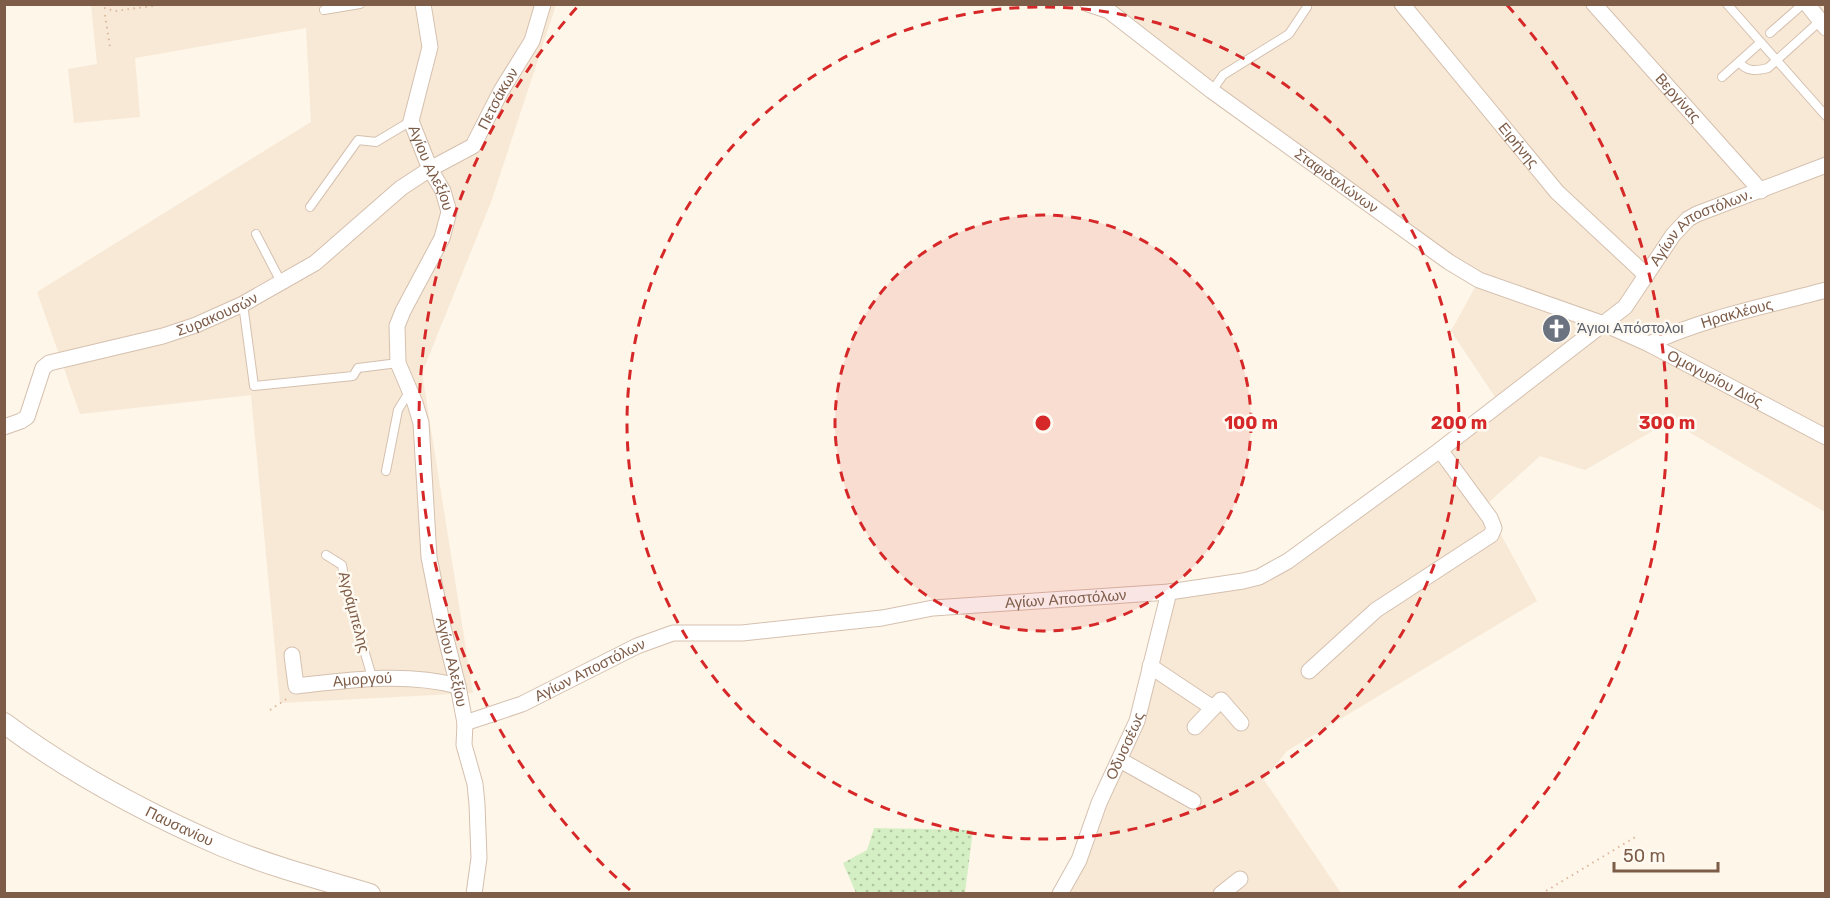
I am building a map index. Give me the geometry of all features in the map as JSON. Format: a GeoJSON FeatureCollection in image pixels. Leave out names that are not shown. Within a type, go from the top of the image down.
{"type":"FeatureCollection","features":[{"type":"Feature","properties":{"kind":"street","name":"Αγίου Αλεξίου"},"geometry":{"type":"LineString","coordinates":[[423,4],[430,47],[411,121],[430,169],[443,191],[449,212],[442,238],[397,326],[398,363],[421,423],[429,557],[434,590],[465,723],[464,745],[475,784],[479,829],[474,894]]}},
{"type":"Feature","properties":{"kind":"street","name":"Πετσάκων"},"geometry":{"type":"LineString","coordinates":[[430,169],[473,146],[501,91],[532,41],[543,4]]}},
{"type":"Feature","properties":{"kind":"street","name":"Σταφιδαλώνων"},"geometry":{"type":"LineString","coordinates":[[1088,4],[1110,8],[1212,91],[1459,268],[1479,280],[1604,324]]}},
{"type":"Feature","properties":{"kind":"street","name":"Ειρήνης"},"geometry":{"type":"LineString","coordinates":[[1402,4],[1557,192],[1646,275]]}},
{"type":"Feature","properties":{"kind":"street","name":"Βεργίνας"},"geometry":{"type":"LineString","coordinates":[[1594,4],[1761,191]]}},
{"type":"Feature","properties":{"kind":"street"},"geometry":{"type":"LineString","coordinates":[[1805,4],[1823,24]]}},
{"type":"Feature","properties":{"kind":"street","name":"Αγίων Αποστόλων."},"geometry":{"type":"LineString","coordinates":[[1604,324],[1625,307],[1673,236],[1688,219],[1826,165]]}},
{"type":"Feature","properties":{"kind":"street","name":"Συρακουσών"},"geometry":{"type":"LineString","coordinates":[[4,427],[27,417],[43,368],[49,363],[163,336],[196,325],[243,304],[315,263],[402,188],[430,169]]}},
{"type":"Feature","properties":{"kind":"street","name":"Ηρακλέους"},"geometry":{"type":"LineString","coordinates":[[1649,344],[1696,325],[1826,290]]}},
{"type":"Feature","properties":{"kind":"street","name":"Ομαγυρίου Διός"},"geometry":{"type":"LineString","coordinates":[[1604,324],[1649,344],[1826,437]]}},
{"type":"Feature","properties":{"kind":"street","name":"Αγίων Αποστόλων"},"geometry":{"type":"LineString","coordinates":[[465,723],[522,704],[637,646],[674,633],[742,633],[882,618],[933,608],[1169,592],[1243,581],[1275,570],[1440,450],[1604,324]]}},
{"type":"Feature","properties":{"kind":"street"},"geometry":{"type":"LineString","coordinates":[[1309,670],[1376,610],[1491,535],[1494,528],[1490,518],[1440,450]]}},
{"type":"Feature","properties":{"kind":"street","name":"Οδυσσέως"},"geometry":{"type":"LineString","coordinates":[[1060,894],[1078,860],[1099,803],[1137,721],[1169,592]]}},
{"type":"Feature","properties":{"kind":"street"},"geometry":{"type":"LineString","coordinates":[[292,655],[296,686]]}},
{"type":"Feature","properties":{"kind":"street"},"geometry":{"type":"LineString","coordinates":[[1150,666],[1213,708]]}},
{"type":"Feature","properties":{"kind":"street","name":"Αμοργού"},"geometry":{"type":"LineString","coordinates":[[296,686],[372,677],[437,681],[458,686]]}},
{"type":"Feature","properties":{"kind":"street"},"geometry":{"type":"LineString","coordinates":[[1195,727],[1221,700],[1241,723]]}},
{"type":"Feature","properties":{"kind":"street","name":"Παυσανίου"},"geometry":{"type":"LineString","coordinates":[[4,723],[49,755],[86,777],[175,824],[224,846],[370,894]]}},
{"type":"Feature","properties":{"kind":"street"},"geometry":{"type":"LineString","coordinates":[[1120,760],[1193,801]]}},
{"type":"Feature","properties":{"kind":"street"},"geometry":{"type":"LineString","coordinates":[[1221,894],[1240,879]]}},
{"type":"Feature","properties":{"kind":"lane"},"geometry":{"type":"LineString","coordinates":[[324,10],[360,4]]}},
{"type":"Feature","properties":{"kind":"lane"},"geometry":{"type":"LineString","coordinates":[[1727,4],[1826,116]]}},
{"type":"Feature","properties":{"kind":"lane"},"geometry":{"type":"LineString","coordinates":[[1770,33],[1805,4]]}},
{"type":"Feature","properties":{"kind":"lane"},"geometry":{"type":"LineString","coordinates":[[1212,91],[1223,75],[1289,34],[1306,7]]}},
{"type":"Feature","properties":{"kind":"lane"},"geometry":{"type":"LineString","coordinates":[[1739,62],[1747,70],[1758,71],[1768,68],[1823,24]]}},
{"type":"Feature","properties":{"kind":"lane"},"geometry":{"type":"LineString","coordinates":[[1722,77],[1760,43]]}},
{"type":"Feature","properties":{"kind":"lane"},"geometry":{"type":"LineString","coordinates":[[310,207],[358,140],[376,142],[411,121]]}},
{"type":"Feature","properties":{"kind":"lane"},"geometry":{"type":"LineString","coordinates":[[256,234],[281,282]]}},
{"type":"Feature","properties":{"kind":"lane"},"geometry":{"type":"LineString","coordinates":[[243,304],[254,386],[353,376],[358,368],[398,363]]}},
{"type":"Feature","properties":{"kind":"lane"},"geometry":{"type":"LineString","coordinates":[[386,471],[398,410],[409,392]]}},
{"type":"Feature","properties":{"kind":"lane","name":"Αγράμπελης"},"geometry":{"type":"LineString","coordinates":[[326,555],[342,565],[346,589],[372,677]]}},
{"type":"Feature","properties":{"kind":"path"},"geometry":{"type":"LineString","coordinates":[[104,8],[115,11],[167,4]]}},
{"type":"Feature","properties":{"kind":"path"},"geometry":{"type":"LineString","coordinates":[[105,15],[110,47]]}},
{"type":"Feature","properties":{"kind":"path"},"geometry":{"type":"LineString","coordinates":[[270,710],[290,697],[296,686]]}},
{"type":"Feature","properties":{"kind":"path"},"geometry":{"type":"LineString","coordinates":[[1541,894],[1637,836]]}},
{"type":"Feature","properties":{"kind":"shaded area"},"geometry":{"type":"Polygon","coordinates":[[[91,5],[556,5],[491,202],[422,373],[473,693],[280,703],[251,395],[80,414],[37,292],[311,122],[306,28],[135,58],[140,117],[74,123],[68,69],[97,64],[91,5]]]}},
{"type":"Feature","properties":{"kind":"shaded area"},"geometry":{"type":"Polygon","coordinates":[[[1111,5],[1825,5],[1825,512],[1670,421],[1585,470],[1540,456],[1488,503],[1498,529],[1537,601],[1287,751],[1264,780],[1341,893],[1060,894],[1120,760],[1169,592],[1259,577],[1499,403],[1451,331],[1479,280],[1212,91],[1111,5]]]}},
{"type":"Feature","properties":{"kind":"green space"},"geometry":{"type":"Polygon","coordinates":[[[874,828],[973,830],[965,893],[856,893],[843,863],[867,850],[874,828]]]}},
{"type":"Feature","properties":{"kind":"building","name":"Άγιοι Απόστολοι"},"geometry":{"type":"Polygon","coordinates":[[[1555,317],[1561,319],[1570,329],[1556,341],[1543,327],[1555,317]]]}},
{"type":"Feature","properties":{"kind":"place","name":"Άγιοι Απόστολοι"},"geometry":{"type":"Point","coordinates":[1556,328]}}]}
